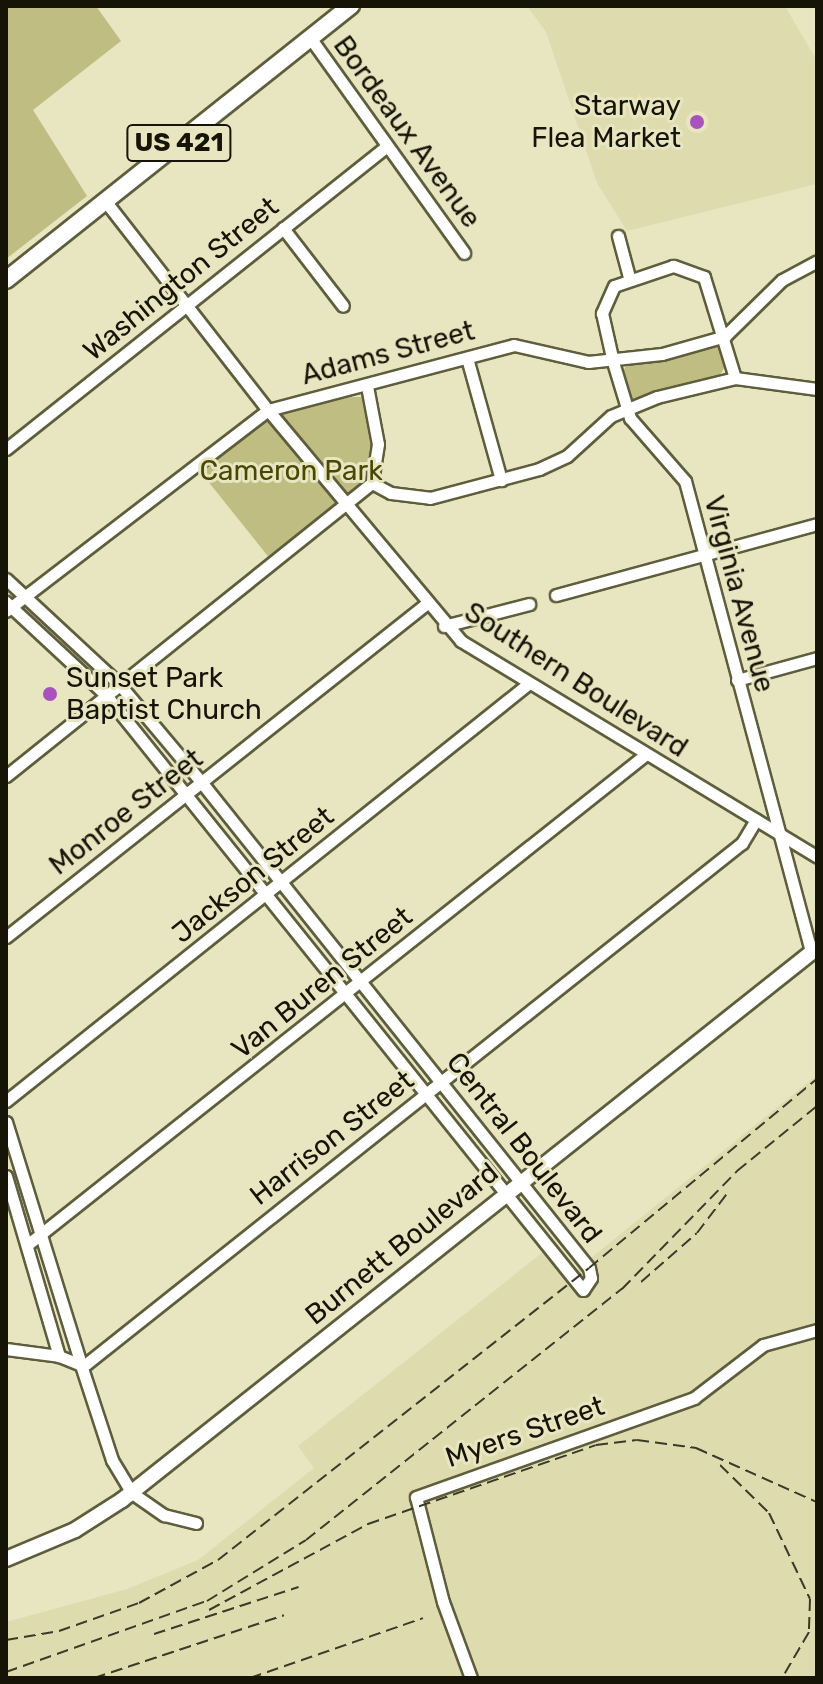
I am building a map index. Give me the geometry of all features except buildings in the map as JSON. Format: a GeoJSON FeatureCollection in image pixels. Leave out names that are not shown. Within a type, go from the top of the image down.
{"type":"FeatureCollection","features":[{"type":"Feature","properties":{"kind":"highway","name":"US 421"},"geometry":{"type":"LineString","coordinates":[[6,280],[311,39],[332,12],[351,6]]}},
{"type":"Feature","properties":{"kind":"main road","name":"Burnett Boulevard"},"geometry":{"type":"LineString","coordinates":[[6,1559],[75,1530],[132,1493],[814,950]]}},
{"type":"Feature","properties":{"kind":"street","name":"Bordeaux Avenue"},"geometry":{"type":"LineString","coordinates":[[311,39],[464,253]]}},
{"type":"Feature","properties":{"kind":"street","name":"Washington Street"},"geometry":{"type":"LineString","coordinates":[[6,449],[386,147]]}},
{"type":"Feature","properties":{"kind":"street","name":"Southern Boulevard"},"geometry":{"type":"LineString","coordinates":[[106,202],[268,410],[349,505],[444,626],[469,648],[816,856]]}},
{"type":"Feature","properties":{"kind":"street"},"geometry":{"type":"LineString","coordinates":[[283,228],[343,306]]}},
{"type":"Feature","properties":{"kind":"street"},"geometry":{"type":"LineString","coordinates":[[618,236],[629,277],[673,266],[691,268],[704,277],[714,297],[735,378]]}},
{"type":"Feature","properties":{"kind":"street"},"geometry":{"type":"LineString","coordinates":[[725,336],[782,280],[817,261]]}},
{"type":"Feature","properties":{"kind":"street","name":"Virginia Avenue"},"geometry":{"type":"LineString","coordinates":[[629,277],[605,300],[602,313],[613,362],[627,409],[638,432],[685,481],[789,870],[814,950]]}},
{"type":"Feature","properties":{"kind":"street","name":"Adams Street"},"geometry":{"type":"LineString","coordinates":[[8,606],[26,597],[268,410],[514,345],[538,346],[588,362],[613,362],[725,336]]}},
{"type":"Feature","properties":{"kind":"street"},"geometry":{"type":"LineString","coordinates":[[467,358],[501,480]]}},
{"type":"Feature","properties":{"kind":"street"},"geometry":{"type":"LineString","coordinates":[[372,483],[391,493],[421,499],[501,480],[554,464],[627,409],[735,378],[817,389]]}},
{"type":"Feature","properties":{"kind":"street"},"geometry":{"type":"LineString","coordinates":[[6,776],[349,505],[372,483],[378,444],[367,386]]}},
{"type":"Feature","properties":{"kind":"street"},"geometry":{"type":"LineString","coordinates":[[556,595],[703,552],[817,524]]}},
{"type":"Feature","properties":{"kind":"street","name":"Central Boulevard"},"geometry":{"type":"LineString","coordinates":[[6,579],[119,684],[202,783],[589,1268],[591,1278],[583,1290],[190,795],[106,695],[8,606]]}},
{"type":"Feature","properties":{"kind":"street","name":"Monroe Street"},"geometry":{"type":"LineString","coordinates":[[6,937],[190,795],[426,604]]}},
{"type":"Feature","properties":{"kind":"street"},"geometry":{"type":"LineString","coordinates":[[444,626],[529,604]]}},
{"type":"Feature","properties":{"kind":"street"},"geometry":{"type":"LineString","coordinates":[[737,680],[817,658]]}},
{"type":"Feature","properties":{"kind":"street","name":"Jackson Street"},"geometry":{"type":"LineString","coordinates":[[6,1101],[283,883],[528,684]]}},
{"type":"Feature","properties":{"kind":"street","name":"Van Buren Street"},"geometry":{"type":"LineString","coordinates":[[27,1245],[41,1238],[645,755]]}},
{"type":"Feature","properties":{"kind":"street","name":"Harrison Street"},"geometry":{"type":"LineString","coordinates":[[81,1365],[742,843],[756,820]]}},
{"type":"Feature","properties":{"kind":"street"},"geometry":{"type":"LineString","coordinates":[[789,870],[798,858],[816,856]]}},
{"type":"Feature","properties":{"kind":"street"},"geometry":{"type":"LineString","coordinates":[[6,1122],[105,1445],[132,1493],[164,1515],[196,1523]]}},
{"type":"Feature","properties":{"kind":"street"},"geometry":{"type":"LineString","coordinates":[[6,1176],[59,1356]]}},
{"type":"Feature","properties":{"kind":"street","name":"Myers Street"},"geometry":{"type":"LineString","coordinates":[[471,1678],[443,1602],[416,1497],[694,1398],[763,1345],[817,1330]]}},
{"type":"Feature","properties":{"kind":"street"},"geometry":{"type":"LineString","coordinates":[[6,1349],[59,1356],[81,1365]]}},
{"type":"Feature","properties":{"kind":"shaded area","name":"Starway Flea Market"},"geometry":{"type":"Polygon","coordinates":[[[527,6],[785,6],[817,61],[817,184],[627,231],[597,183],[546,32],[527,6]]]}},
{"type":"Feature","properties":{"kind":"shaded area"},"geometry":{"type":"Polygon","coordinates":[[[817,1075],[817,1678],[6,1678],[6,1622],[127,1589],[198,1560],[314,1468],[298,1446],[543,1252],[565,1279],[817,1075]]]}},
{"type":"Feature","properties":{"kind":"green space"},"geometry":{"type":"Polygon","coordinates":[[[6,6],[96,6],[121,41],[33,110],[87,196],[6,259],[6,6]]]}},
{"type":"Feature","properties":{"kind":"green space"},"geometry":{"type":"Polygon","coordinates":[[[713,341],[722,346],[728,362],[718,378],[637,401],[625,396],[620,376],[626,366],[713,341]]]}},
{"type":"Feature","properties":{"kind":"green space","name":"Cameron Park"},"geometry":{"type":"Polygon","coordinates":[[[351,397],[363,397],[374,448],[366,484],[271,560],[199,470],[267,417],[351,397]]]}},
{"type":"Feature","properties":{"kind":"railway"},"geometry":{"type":"LineString","coordinates":[[6,1640],[59,1631],[139,1603],[218,1560],[589,1268],[817,1079]]}},
{"type":"Feature","properties":{"kind":"railway"},"geometry":{"type":"LineString","coordinates":[[6,1672],[207,1601],[306,1540],[622,1289],[737,1171],[817,1106]]}},
{"type":"Feature","properties":{"kind":"railway"},"geometry":{"type":"LineString","coordinates":[[641,1282],[697,1233],[729,1191]]}},
{"type":"Feature","properties":{"kind":"railway"},"geometry":{"type":"LineString","coordinates":[[209,1610],[368,1524],[596,1445],[637,1440],[696,1448],[817,1502]]}},
{"type":"Feature","properties":{"kind":"railway"},"geometry":{"type":"LineString","coordinates":[[720,1465],[769,1513],[810,1599],[809,1632],[782,1678]]}},
{"type":"Feature","properties":{"kind":"railway"},"geometry":{"type":"LineString","coordinates":[[154,1634],[299,1587]]}},
{"type":"Feature","properties":{"kind":"railway"},"geometry":{"type":"LineString","coordinates":[[94,1678],[284,1615]]}},
{"type":"Feature","properties":{"kind":"railway"},"geometry":{"type":"LineString","coordinates":[[250,1678],[423,1618]]}},
{"type":"Feature","properties":{"kind":"place","name":"Starway Flea Market"},"geometry":{"type":"Point","coordinates":[697,122]}},
{"type":"Feature","properties":{"kind":"place","name":"Sunset Park Baptist Church"},"geometry":{"type":"Point","coordinates":[50,694]}}]}
